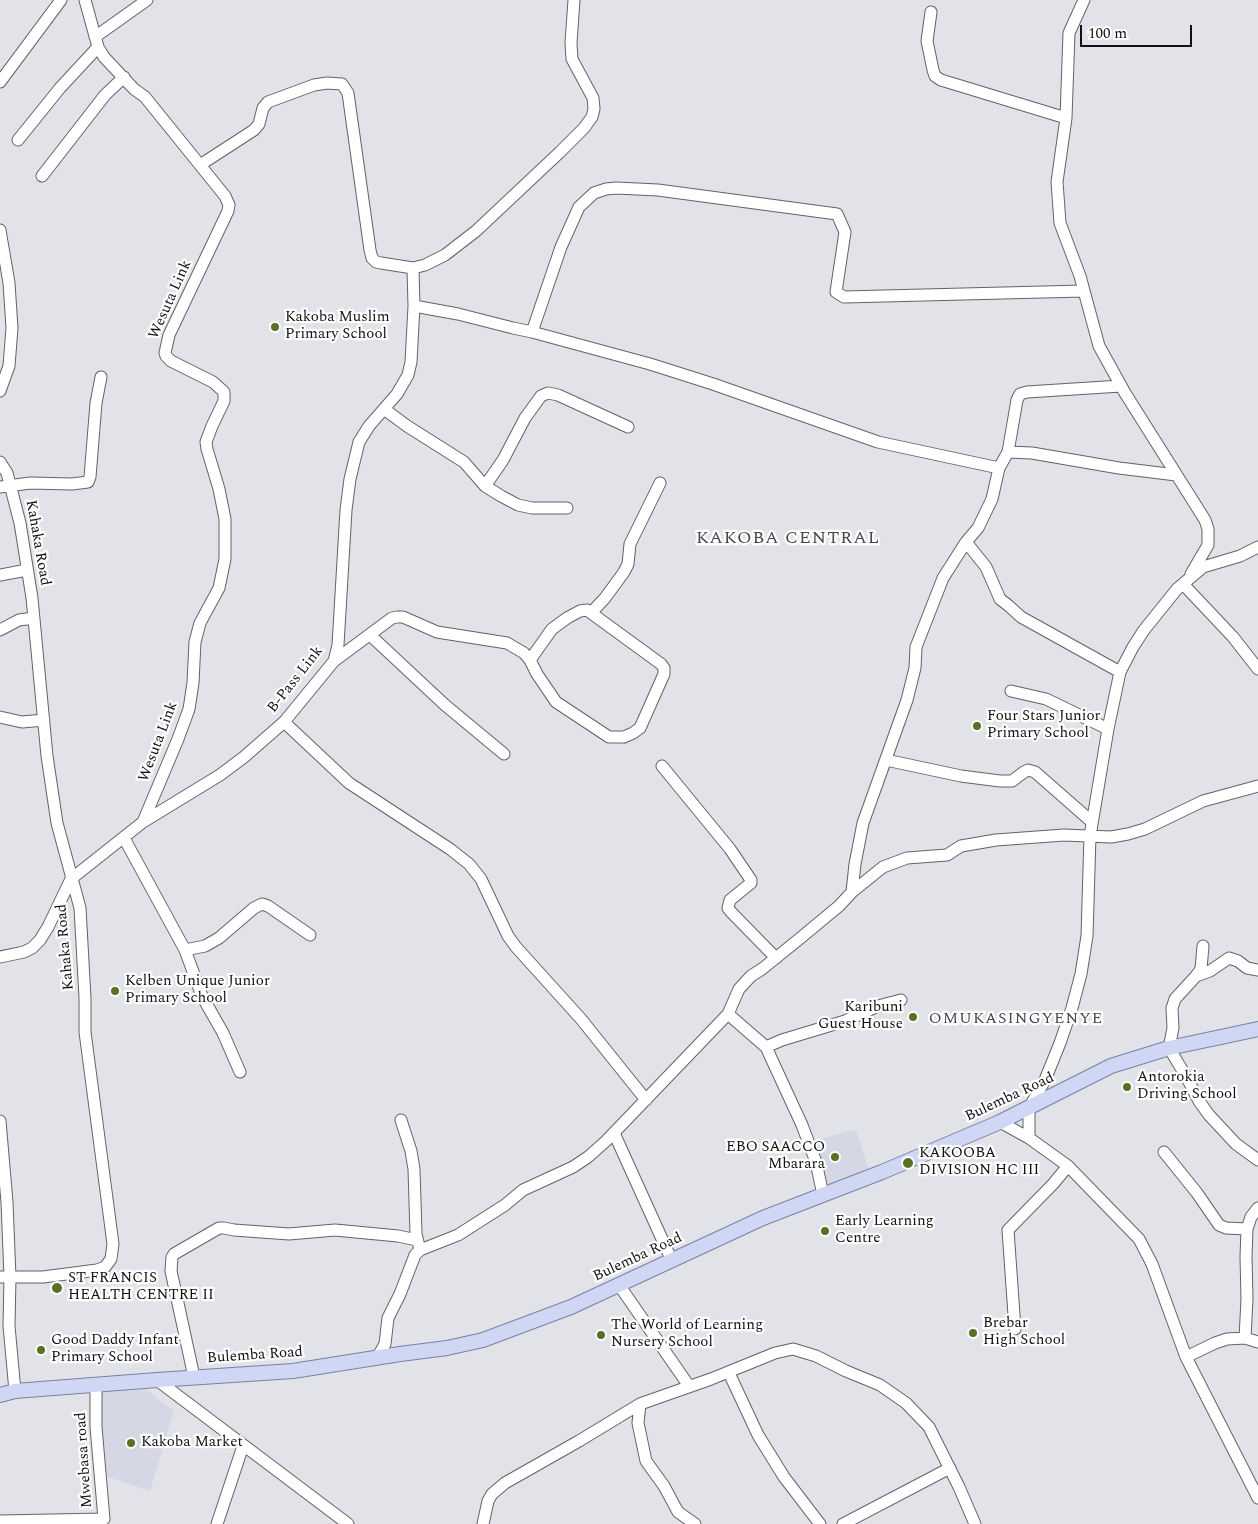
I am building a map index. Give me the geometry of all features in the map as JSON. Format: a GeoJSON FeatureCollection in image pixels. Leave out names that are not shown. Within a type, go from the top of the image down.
{"type":"FeatureCollection","features":[{"type":"Feature","properties":{"kind":"main road","name":"Bulemba Road"},"geometry":{"type":"LineString","coordinates":[[0,1395],[15,1391],[293,1371],[447,1348],[483,1340],[571,1307],[763,1218],[882,1172],[1000,1122],[1111,1066],[1169,1048],[1258,1028]]}},
{"type":"Feature","properties":{"kind":"street"},"geometry":{"type":"LineString","coordinates":[[0,82],[61,0]]}},
{"type":"Feature","properties":{"kind":"street","name":"Wesuta Link"},"geometry":{"type":"LineString","coordinates":[[85,0],[96,42],[104,57],[134,89],[145,97],[228,200],[228,211],[183,303],[169,335],[165,353],[171,361],[213,382],[224,392],[224,402],[206,442],[220,489],[225,519],[225,559],[219,588],[200,623],[195,642],[193,683],[189,709],[143,822]]}},
{"type":"Feature","properties":{"kind":"street"},"geometry":{"type":"LineString","coordinates":[[18,140],[96,42],[147,0]]}},
{"type":"Feature","properties":{"kind":"street"},"geometry":{"type":"LineString","coordinates":[[200,165],[254,130],[259,124],[268,102],[314,86],[327,83],[342,84],[348,93],[372,258],[376,262],[413,268],[431,262],[460,245],[560,152],[584,128],[592,117],[594,109],[593,98],[572,60],[571,43],[574,0]]}},
{"type":"Feature","properties":{"kind":"street"},"geometry":{"type":"LineString","coordinates":[[1029,1138],[1029,1108],[1046,1080],[1072,1008],[1081,974],[1087,936],[1090,836],[1108,729],[1120,672],[1144,630],[1185,582],[1208,545],[1206,520],[1121,386],[1099,346],[1084,291],[1060,223],[1057,182],[1066,118],[1069,33],[1084,0]]}},
{"type":"Feature","properties":{"kind":"street"},"geometry":{"type":"LineString","coordinates":[[930,12],[927,41],[933,70],[941,80],[1066,118]]}},
{"type":"Feature","properties":{"kind":"street"},"geometry":{"type":"LineString","coordinates":[[42,176],[105,95],[124,77]]}},
{"type":"Feature","properties":{"kind":"street"},"geometry":{"type":"LineString","coordinates":[[532,332],[560,247],[579,207],[594,193],[616,188],[658,190],[837,214],[846,232],[836,292],[844,297],[1084,291]]}},
{"type":"Feature","properties":{"kind":"street"},"geometry":{"type":"LineString","coordinates":[[0,230],[9,283],[12,328],[9,366],[0,390]]}},
{"type":"Feature","properties":{"kind":"street","name":"B-Pass Link"},"geometry":{"type":"LineString","coordinates":[[0,957],[24,952],[32,948],[40,940],[48,927],[71,879],[143,822],[220,775],[244,757],[284,722],[334,661],[338,645],[346,510],[350,479],[359,442],[369,426],[397,394],[408,375],[411,362],[414,306],[413,268]]}},
{"type":"Feature","properties":{"kind":"street"},"geometry":{"type":"LineString","coordinates":[[414,306],[458,314],[632,359],[713,384],[878,442],[999,468]]}},
{"type":"Feature","properties":{"kind":"street"},"geometry":{"type":"LineString","coordinates":[[5,486],[30,483],[83,484],[88,482],[101,378]]}},
{"type":"Feature","properties":{"kind":"street"},"geometry":{"type":"LineString","coordinates":[[852,892],[855,864],[864,823],[907,700],[915,668],[916,647],[920,633],[943,578],[966,542],[978,528],[992,499],[999,468],[1008,452],[1017,400],[1020,394],[1121,386]]}},
{"type":"Feature","properties":{"kind":"street"},"geometry":{"type":"LineString","coordinates":[[485,486],[503,460],[525,418],[541,396],[548,393],[558,395],[628,427]]}},
{"type":"Feature","properties":{"kind":"street"},"geometry":{"type":"LineString","coordinates":[[384,409],[464,462],[485,486],[501,496],[518,505],[532,508],[567,508]]}},
{"type":"Feature","properties":{"kind":"street"},"geometry":{"type":"LineString","coordinates":[[1008,452],[1032,453],[1119,468],[1176,475]]}},
{"type":"Feature","properties":{"kind":"street","name":"Kahaka Road"},"geometry":{"type":"LineString","coordinates":[[0,462],[7,473],[5,486],[20,523],[34,618],[57,823],[80,908],[85,1032],[113,1244],[111,1259],[105,1267],[97,1270],[44,1277],[5,1277]]}},
{"type":"Feature","properties":{"kind":"street"},"geometry":{"type":"LineString","coordinates":[[591,613],[605,598],[624,572],[628,564],[630,544],[660,483]]}},
{"type":"Feature","properties":{"kind":"street"},"geometry":{"type":"LineString","coordinates":[[966,542],[986,567],[1000,599],[1015,612],[1120,672]]}},
{"type":"Feature","properties":{"kind":"street"},"geometry":{"type":"LineString","coordinates":[[1185,582],[1203,567],[1240,556],[1258,547]]}},
{"type":"Feature","properties":{"kind":"street"},"geometry":{"type":"LineString","coordinates":[[0,575],[27,570]]}},
{"type":"Feature","properties":{"kind":"street"},"geometry":{"type":"LineString","coordinates":[[1185,582],[1258,669]]}},
{"type":"Feature","properties":{"kind":"street"},"geometry":{"type":"LineString","coordinates":[[334,661],[392,618],[403,617],[437,632],[507,643],[524,653],[530,660],[544,686],[556,702],[609,737],[624,737],[633,734],[640,728],[664,674],[664,668],[661,664],[587,610],[580,611],[552,629],[530,660]]}},
{"type":"Feature","properties":{"kind":"street"},"geometry":{"type":"LineString","coordinates":[[0,630],[19,620],[34,618]]}},
{"type":"Feature","properties":{"kind":"street"},"geometry":{"type":"LineString","coordinates":[[370,635],[445,705],[504,754]]}},
{"type":"Feature","properties":{"kind":"street"},"geometry":{"type":"LineString","coordinates":[[1011,691],[1046,699],[1108,729]]}},
{"type":"Feature","properties":{"kind":"street"},"geometry":{"type":"LineString","coordinates":[[0,716],[22,722],[44,720]]}},
{"type":"Feature","properties":{"kind":"street"},"geometry":{"type":"LineString","coordinates":[[284,722],[349,783],[450,849],[469,864],[481,879],[508,936],[516,947],[581,1019],[646,1100]]}},
{"type":"Feature","properties":{"kind":"street"},"geometry":{"type":"LineString","coordinates":[[886,760],[961,776],[1000,781],[1012,780],[1028,770],[1035,772],[1092,822]]}},
{"type":"Feature","properties":{"kind":"street"},"geometry":{"type":"LineString","coordinates":[[662,766],[730,849],[751,880],[751,883],[730,900],[728,908],[776,958]]}},
{"type":"Feature","properties":{"kind":"street"},"geometry":{"type":"LineString","coordinates":[[194,1377],[172,1271],[172,1257],[174,1254],[219,1228],[289,1234],[335,1230],[398,1236],[419,1245],[458,1235],[505,1205],[523,1190],[573,1167],[588,1157],[614,1133],[728,1014],[739,989],[751,976],[776,958],[839,906],[852,892],[883,868],[907,858],[947,855],[961,846],[996,840],[1064,835],[1111,837],[1128,834],[1145,829],[1203,802],[1258,786]]}},
{"type":"Feature","properties":{"kind":"street"},"geometry":{"type":"LineString","coordinates":[[124,838],[185,950],[202,996],[224,1033],[240,1072]]}},
{"type":"Feature","properties":{"kind":"street"},"geometry":{"type":"LineString","coordinates":[[185,950],[211,943],[254,908],[262,904],[268,906],[310,935]]}},
{"type":"Feature","properties":{"kind":"street"},"geometry":{"type":"LineString","coordinates":[[1203,946],[1200,969],[1175,999],[1172,1008],[1173,1028],[1169,1048],[1198,1101],[1209,1115],[1236,1144],[1258,1160]]}},
{"type":"Feature","properties":{"kind":"street"},"geometry":{"type":"LineString","coordinates":[[1196,976],[1210,971],[1229,958],[1238,961],[1247,968],[1258,970]]}},
{"type":"Feature","properties":{"kind":"street"},"geometry":{"type":"LineString","coordinates":[[766,1047],[782,1040],[845,1021],[878,1006],[901,1000]]}},
{"type":"Feature","properties":{"kind":"street"},"geometry":{"type":"LineString","coordinates":[[728,1014],[766,1047],[802,1125],[816,1162],[823,1195]]}},
{"type":"Feature","properties":{"kind":"street"},"geometry":{"type":"LineString","coordinates":[[377,1358],[385,1344],[388,1318],[400,1294],[419,1245],[414,1169],[411,1151],[401,1120]]}},
{"type":"Feature","properties":{"kind":"street"},"geometry":{"type":"LineString","coordinates":[[0,1121],[7,1202],[5,1327],[15,1391]]}},
{"type":"Feature","properties":{"kind":"street"},"geometry":{"type":"LineString","coordinates":[[1000,1122],[1029,1138],[1068,1166],[1139,1239],[1152,1264],[1186,1357],[1258,1498]]}},
{"type":"Feature","properties":{"kind":"street"},"geometry":{"type":"LineString","coordinates":[[614,1133],[672,1261]]}},
{"type":"Feature","properties":{"kind":"street"},"geometry":{"type":"LineString","coordinates":[[1164,1152],[1197,1193],[1219,1225],[1226,1228],[1247,1229]]}},
{"type":"Feature","properties":{"kind":"street"},"geometry":{"type":"LineString","coordinates":[[1015,1329],[1008,1230],[1068,1166]]}},
{"type":"Feature","properties":{"kind":"street"},"geometry":{"type":"LineString","coordinates":[[1245,1338],[1247,1229],[1251,1217],[1258,1208]]}},
{"type":"Feature","properties":{"kind":"street"},"geometry":{"type":"LineString","coordinates":[[619,1285],[689,1386]]}},
{"type":"Feature","properties":{"kind":"street"},"geometry":{"type":"LineString","coordinates":[[1186,1357],[1215,1343],[1227,1340],[1245,1338],[1258,1342]]}},
{"type":"Feature","properties":{"kind":"street"},"geometry":{"type":"LineString","coordinates":[[483,1524],[488,1501],[492,1494],[505,1483],[640,1404],[785,1350],[800,1350],[880,1385],[906,1403],[929,1427],[975,1524]]}},
{"type":"Feature","properties":{"kind":"street"},"geometry":{"type":"LineString","coordinates":[[729,1372],[758,1435],[784,1477],[820,1524]]}},
{"type":"Feature","properties":{"kind":"street"},"geometry":{"type":"LineString","coordinates":[[157,1380],[348,1524]]}},
{"type":"Feature","properties":{"kind":"street","name":"Mwebasa road"},"geometry":{"type":"LineString","coordinates":[[0,1521],[104,1519],[96,1427],[96,1385]]}},
{"type":"Feature","properties":{"kind":"street"},"geometry":{"type":"LineString","coordinates":[[640,1404],[638,1423],[646,1461],[664,1486],[678,1512],[695,1524]]}},
{"type":"Feature","properties":{"kind":"street"},"geometry":{"type":"LineString","coordinates":[[216,1524],[243,1446]]}},
{"type":"Feature","properties":{"kind":"street"},"geometry":{"type":"LineString","coordinates":[[849,1523],[950,1468]]}},
{"type":"Feature","properties":{"kind":"street"},"geometry":{"type":"LineString","coordinates":[[673,1524],[678,1512]]}},
{"type":"Feature","properties":{"kind":"shaded area"},"geometry":{"type":"Polygon","coordinates":[[[856,1129],[870,1174],[819,1195],[805,1143],[856,1129]]]}},
{"type":"Feature","properties":{"kind":"shaded area"},"geometry":{"type":"Polygon","coordinates":[[[144,1388],[174,1411],[150,1491],[97,1473],[90,1390],[144,1388]]]}},
{"type":"Feature","properties":{"kind":"place","name":"Kakoba Muslim Primary School"},"geometry":{"type":"Point","coordinates":[275,327]}},
{"type":"Feature","properties":{"kind":"place","name":"Four Stars Junior Primary School"},"geometry":{"type":"Point","coordinates":[977,726]}},
{"type":"Feature","properties":{"kind":"place","name":"Kelben Unique Junior Primary School"},"geometry":{"type":"Point","coordinates":[115,991]}},
{"type":"Feature","properties":{"kind":"place","name":"Karibuni Guest House"},"geometry":{"type":"Point","coordinates":[913,1017]}},
{"type":"Feature","properties":{"kind":"place","name":"Antorokia Driving School"},"geometry":{"type":"Point","coordinates":[1127,1087]}},
{"type":"Feature","properties":{"kind":"place","name":"EBO SAACCO Mbarara"},"geometry":{"type":"Point","coordinates":[835,1157]}},
{"type":"Feature","properties":{"kind":"place","name":"KAKOOBA DIVISION HC III"},"geometry":{"type":"Point","coordinates":[908,1163]}},
{"type":"Feature","properties":{"kind":"place","name":"Early Learning Centre"},"geometry":{"type":"Point","coordinates":[825,1231]}},
{"type":"Feature","properties":{"kind":"place","name":"ST FRANCIS HEALTH CENTRE II"},"geometry":{"type":"Point","coordinates":[57,1288]}},
{"type":"Feature","properties":{"kind":"place","name":"Brebar High School"},"geometry":{"type":"Point","coordinates":[973,1333]}},
{"type":"Feature","properties":{"kind":"place","name":"The World of Learning Nursery School"},"geometry":{"type":"Point","coordinates":[601,1335]}},
{"type":"Feature","properties":{"kind":"place","name":"Good Daddy Infant Primary School"},"geometry":{"type":"Point","coordinates":[41,1350]}},
{"type":"Feature","properties":{"kind":"place","name":"Kakoba Market"},"geometry":{"type":"Point","coordinates":[131,1443]}},
{"type":"Feature","properties":{"kind":"district","name":"KAKOBA CENTRAL"},"geometry":{"type":"Point","coordinates":[788,539]}},
{"type":"Feature","properties":{"kind":"district","name":"OMUKASINGYENYE"},"geometry":{"type":"Point","coordinates":[1016,1020]}}]}
